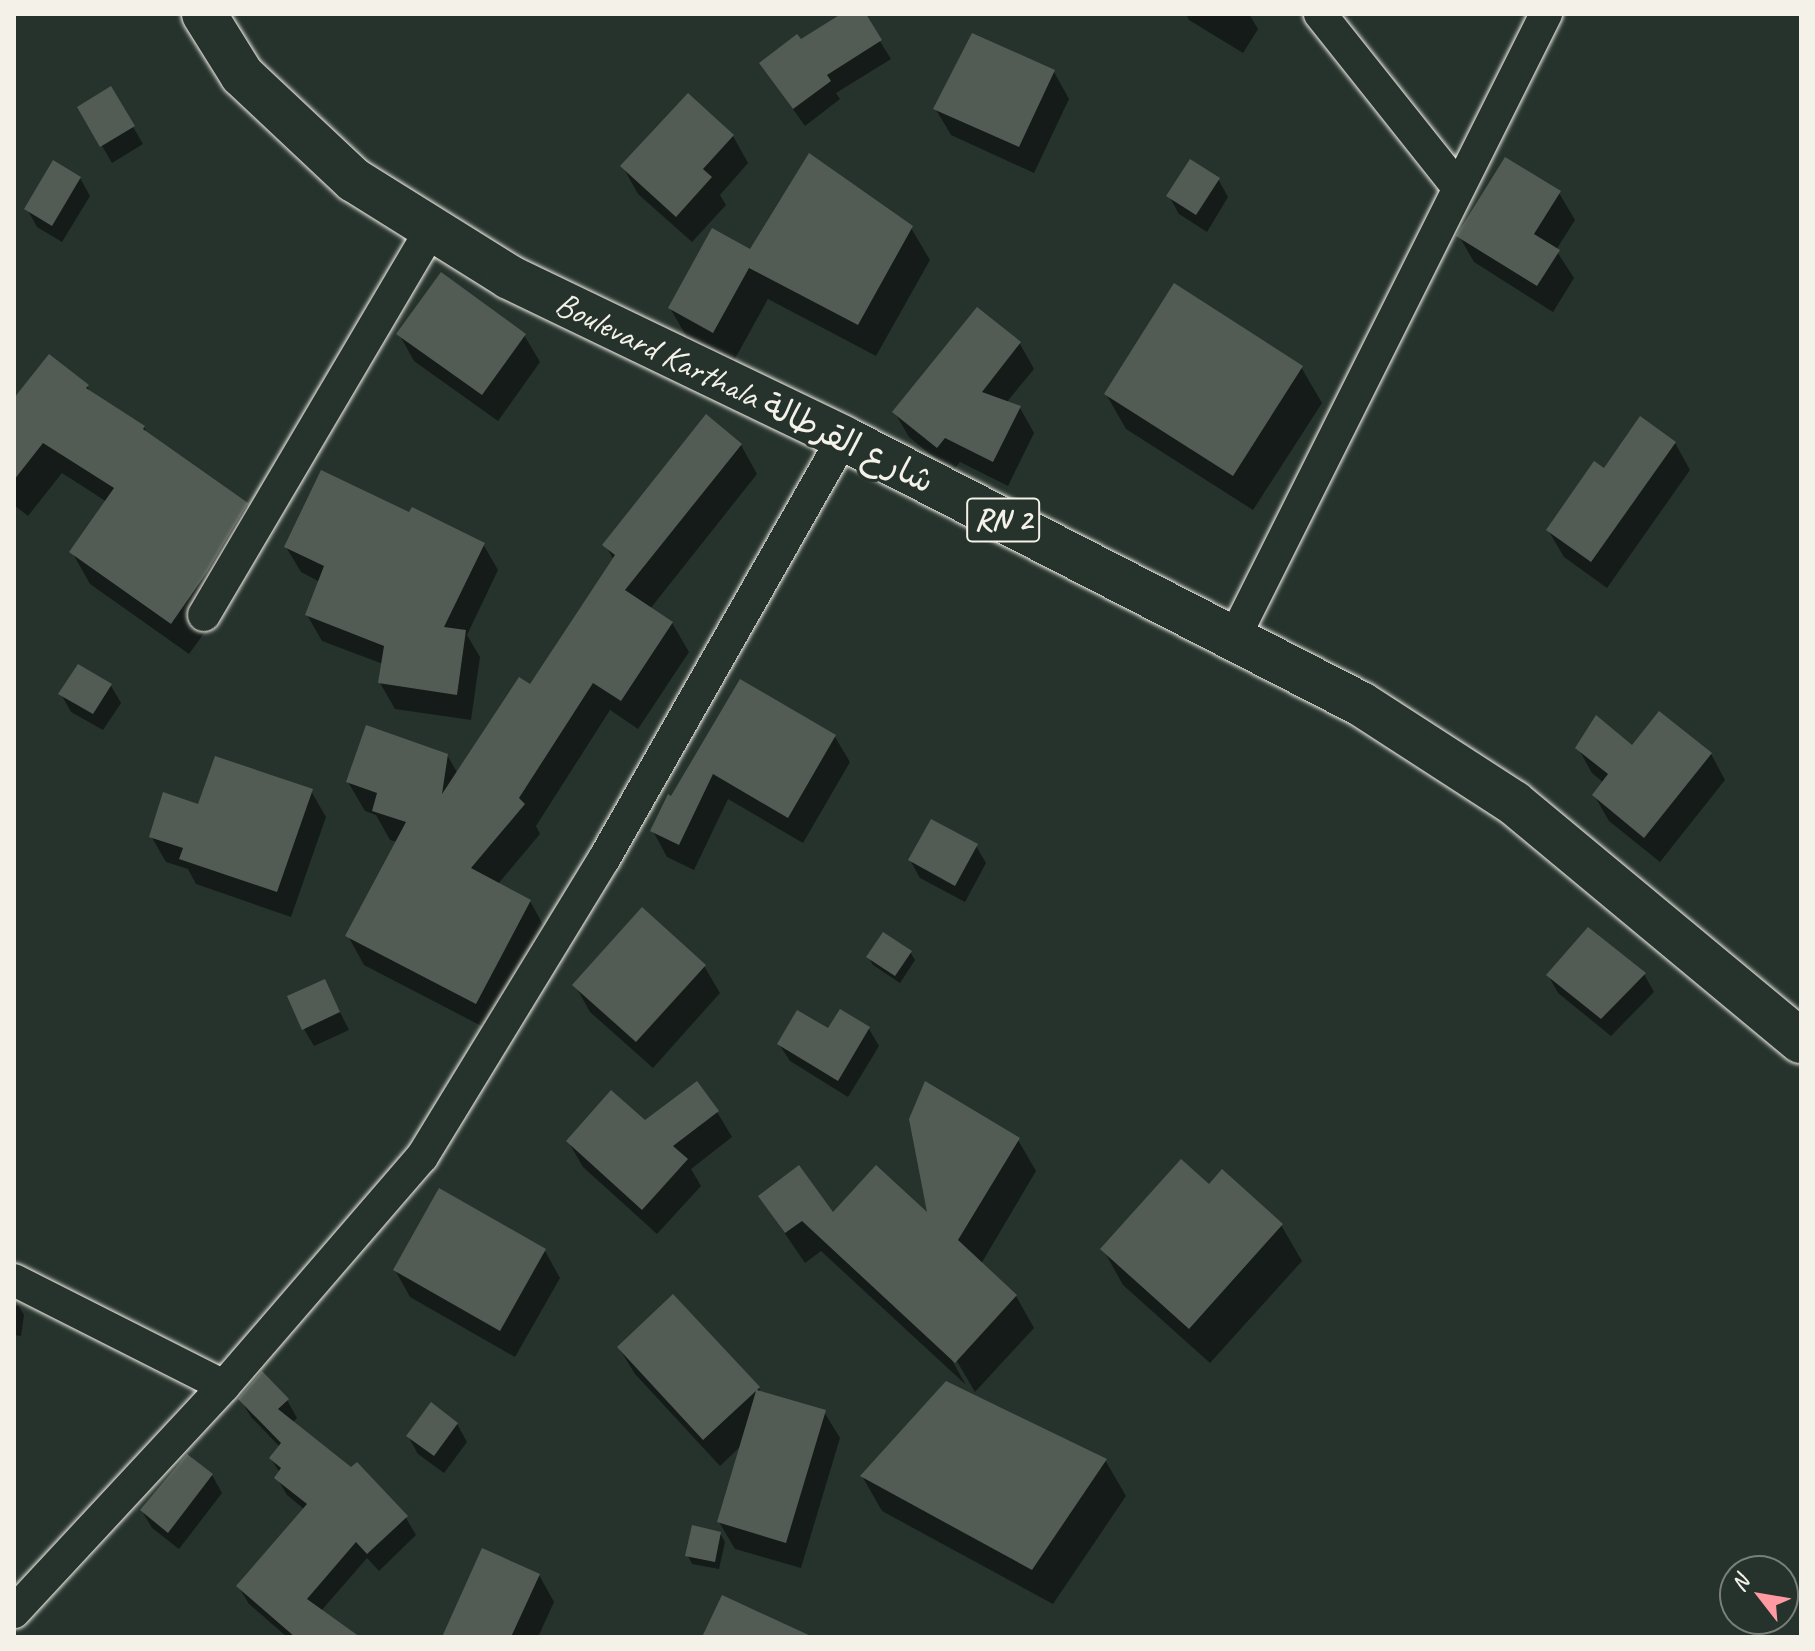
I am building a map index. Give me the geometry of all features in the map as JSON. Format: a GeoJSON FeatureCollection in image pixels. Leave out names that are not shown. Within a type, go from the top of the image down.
{"type":"FeatureCollection","features":[{"type":"Feature","properties":{"kind":"main road","name":"Boulevard Karthala شارع القرطالة"},"geometry":{"type":"LineString","coordinates":[[204,14],[242,75],[354,180],[509,277],[843,438],[1361,704],[1514,803],[1801,1041]]}},
{"type":"Feature","properties":{"kind":"street"},"geometry":{"type":"LineString","coordinates":[[1320,14],[1457,186]]}},
{"type":"Feature","properties":{"kind":"street"},"geometry":{"type":"LineString","coordinates":[[1234,638],[1457,186],[1546,14]]}},
{"type":"Feature","properties":{"kind":"street"},"geometry":{"type":"LineString","coordinates":[[204,615],[432,228]]}},
{"type":"Feature","properties":{"kind":"street"},"geometry":{"type":"LineString","coordinates":[[14,1612],[224,1386],[422,1157],[478,1059],[604,859],[843,438]]}},
{"type":"Feature","properties":{"kind":"street"},"geometry":{"type":"LineString","coordinates":[[14,1280],[224,1386]]}},
{"type":"Feature","properties":{"kind":"building"},"geometry":{"type":"Polygon","coordinates":[[[841,14],[866,14],[882,40],[827,75],[831,81],[793,109],[759,63],[797,34],[801,39],[841,14]]]}},
{"type":"Feature","properties":{"kind":"building"},"geometry":{"type":"Polygon","coordinates":[[[972,33],[1055,70],[1019,147],[933,109],[972,33]]]}},
{"type":"Feature","properties":{"kind":"building"},"geometry":{"type":"Polygon","coordinates":[[[111,86],[135,126],[100,147],[77,107],[111,86]]]}},
{"type":"Feature","properties":{"kind":"building"},"geometry":{"type":"Polygon","coordinates":[[[688,93],[734,135],[703,169],[712,177],[676,217],[620,166],[688,93]]]}},
{"type":"Feature","properties":{"kind":"building"},"geometry":{"type":"Polygon","coordinates":[[[809,153],[913,226],[858,325],[749,268],[713,333],[668,308],[712,228],[750,249],[809,153]]]}},
{"type":"Feature","properties":{"kind":"building"},"geometry":{"type":"Polygon","coordinates":[[[1505,157],[1561,191],[1534,234],[1560,250],[1537,286],[1456,236],[1505,157]]]}},
{"type":"Feature","properties":{"kind":"building"},"geometry":{"type":"Polygon","coordinates":[[[1190,159],[1220,178],[1196,215],[1166,196],[1190,159]]]}},
{"type":"Feature","properties":{"kind":"building"},"geometry":{"type":"Polygon","coordinates":[[[53,160],[81,177],[52,226],[24,209],[53,160]]]}},
{"type":"Feature","properties":{"kind":"building"},"geometry":{"type":"Polygon","coordinates":[[[441,272],[526,334],[482,395],[396,334],[441,272]]]}},
{"type":"Feature","properties":{"kind":"building"},"geometry":{"type":"Polygon","coordinates":[[[1174,283],[1303,366],[1233,476],[1104,394],[1174,283]]]}},
{"type":"Feature","properties":{"kind":"building"},"geometry":{"type":"Polygon","coordinates":[[[977,307],[1021,342],[982,392],[1021,406],[993,462],[945,438],[937,448],[892,412],[977,307]]]}},
{"type":"Feature","properties":{"kind":"building"},"geometry":{"type":"Polygon","coordinates":[[[49,354],[89,385],[86,388],[145,426],[143,429],[248,503],[207,572],[171,624],[69,552],[114,488],[43,443],[14,480],[14,398],[49,354]]]}},
{"type":"Feature","properties":{"kind":"building"},"geometry":{"type":"Polygon","coordinates":[[[706,414],[742,444],[625,590],[673,622],[621,701],[593,683],[519,798],[525,804],[471,868],[531,900],[476,1004],[345,936],[406,822],[372,811],[377,793],[346,782],[366,725],[448,754],[442,794],[519,677],[530,684],[615,555],[602,545],[706,414]]]}},
{"type":"Feature","properties":{"kind":"building"},"geometry":{"type":"Polygon","coordinates":[[[1640,416],[1676,442],[1591,562],[1546,530],[1594,461],[1604,468],[1640,416]]]}},
{"type":"Feature","properties":{"kind":"building"},"geometry":{"type":"Polygon","coordinates":[[[321,470],[409,512],[412,507],[485,543],[444,627],[466,630],[457,695],[378,683],[384,646],[305,615],[324,566],[284,547],[321,470]]]}},
{"type":"Feature","properties":{"kind":"building"},"geometry":{"type":"Polygon","coordinates":[[[78,664],[112,684],[93,714],[58,694],[78,664]]]}},
{"type":"Feature","properties":{"kind":"building"},"geometry":{"type":"Polygon","coordinates":[[[740,679],[836,735],[788,818],[713,774],[679,845],[650,831],[668,794],[671,796],[740,679]]]}},
{"type":"Feature","properties":{"kind":"building"},"geometry":{"type":"Polygon","coordinates":[[[1659,711],[1712,753],[1644,838],[1592,795],[1608,774],[1575,748],[1596,715],[1632,745],[1659,711]]]}},
{"type":"Feature","properties":{"kind":"building"},"geometry":{"type":"Polygon","coordinates":[[[215,756],[313,789],[277,892],[179,859],[183,848],[149,837],[163,792],[198,804],[215,756]]]}},
{"type":"Feature","properties":{"kind":"building"},"geometry":{"type":"Polygon","coordinates":[[[931,819],[978,844],[955,886],[908,860],[931,819]]]}},
{"type":"Feature","properties":{"kind":"building"},"geometry":{"type":"Polygon","coordinates":[[[642,907],[706,965],[636,1042],[572,985],[642,907]]]}},
{"type":"Feature","properties":{"kind":"building"},"geometry":{"type":"Polygon","coordinates":[[[1588,927],[1646,973],[1601,1019],[1546,975],[1588,927]]]}},
{"type":"Feature","properties":{"kind":"building"},"geometry":{"type":"Polygon","coordinates":[[[883,932],[912,951],[895,976],[866,957],[883,932]]]}},
{"type":"Feature","properties":{"kind":"building"},"geometry":{"type":"Polygon","coordinates":[[[325,979],[340,1012],[302,1030],[287,996],[325,979]]]}},
{"type":"Feature","properties":{"kind":"building"},"geometry":{"type":"Polygon","coordinates":[[[840,1009],[870,1027],[838,1081],[777,1044],[797,1010],[828,1028],[840,1009]]]}},
{"type":"Feature","properties":{"kind":"building"},"geometry":{"type":"Polygon","coordinates":[[[697,1081],[719,1111],[673,1146],[688,1159],[642,1210],[566,1141],[611,1090],[645,1120],[697,1081]]]}},
{"type":"Feature","properties":{"kind":"building"},"geometry":{"type":"Polygon","coordinates":[[[925,1081],[1020,1138],[958,1240],[1017,1295],[955,1363],[802,1221],[785,1233],[758,1196],[799,1165],[833,1212],[876,1165],[927,1212],[909,1119],[925,1081]]]}},
{"type":"Feature","properties":{"kind":"building"},"geometry":{"type":"Polygon","coordinates":[[[1181,1159],[1209,1184],[1222,1169],[1283,1224],[1189,1329],[1100,1249],[1181,1159]]]}},
{"type":"Feature","properties":{"kind":"building"},"geometry":{"type":"Polygon","coordinates":[[[439,1188],[546,1249],[500,1331],[393,1270],[439,1188]]]}},
{"type":"Feature","properties":{"kind":"building"},"geometry":{"type":"Polygon","coordinates":[[[673,1294],[760,1387],[757,1390],[826,1410],[786,1543],[717,1522],[756,1391],[703,1440],[617,1347],[673,1294]]]}},
{"type":"Feature","properties":{"kind":"building"},"geometry":{"type":"Polygon","coordinates":[[[262,1371],[289,1399],[278,1409],[351,1467],[357,1462],[408,1516],[367,1554],[356,1542],[307,1599],[360,1637],[295,1637],[236,1586],[307,1504],[274,1478],[281,1468],[269,1458],[281,1443],[238,1399],[262,1371]]]}},
{"type":"Feature","properties":{"kind":"building"},"geometry":{"type":"Polygon","coordinates":[[[946,1381],[1107,1459],[1032,1570],[860,1476],[946,1381]]]}},
{"type":"Feature","properties":{"kind":"building"},"geometry":{"type":"Polygon","coordinates":[[[431,1402],[458,1423],[434,1456],[406,1436],[431,1402]]]}},
{"type":"Feature","properties":{"kind":"building"},"geometry":{"type":"Polygon","coordinates":[[[187,1454],[213,1474],[168,1533],[140,1510],[187,1454]]]}},
{"type":"Feature","properties":{"kind":"building"},"geometry":{"type":"Polygon","coordinates":[[[692,1525],[721,1532],[715,1562],[685,1556],[692,1525]]]}},
{"type":"Feature","properties":{"kind":"building"},"geometry":{"type":"Polygon","coordinates":[[[482,1548],[540,1574],[511,1637],[442,1637],[482,1548]]]}},
{"type":"Feature","properties":{"kind":"building"},"geometry":{"type":"Polygon","coordinates":[[[722,1595],[813,1637],[702,1637],[722,1595]]]}}]}
